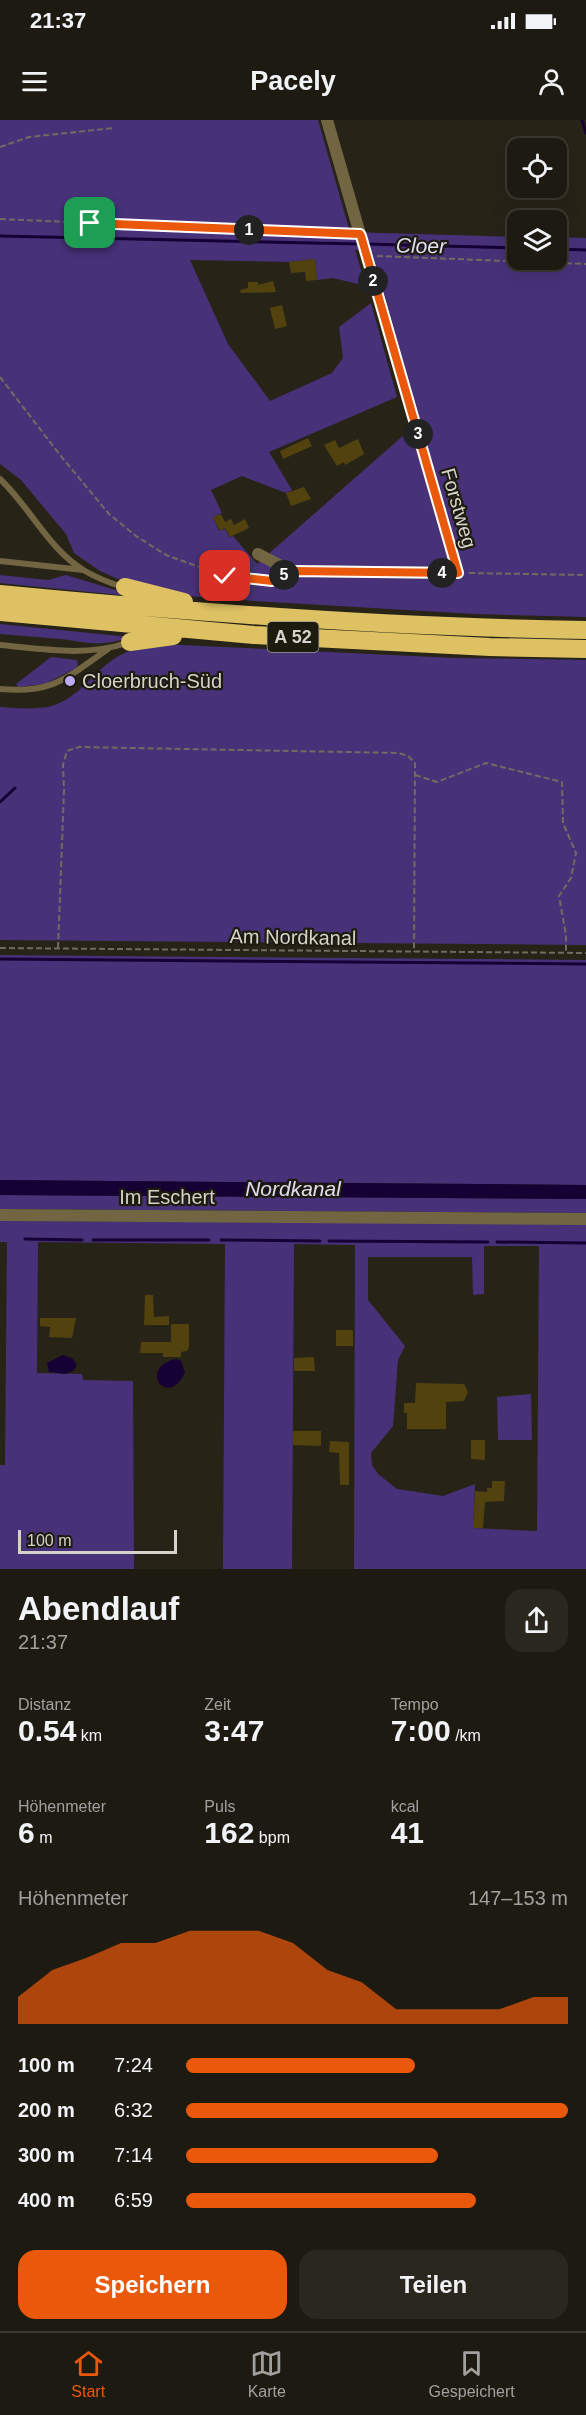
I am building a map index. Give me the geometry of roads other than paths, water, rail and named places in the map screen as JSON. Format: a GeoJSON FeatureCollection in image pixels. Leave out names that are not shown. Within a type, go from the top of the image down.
{"type":"FeatureCollection","features":[{"type":"Feature","properties":{"kind":"highway"},"geometry":{"type":"LineString","coordinates":[[125,587],[241,616]]}},
{"type":"Feature","properties":{"kind":"highway","name":"A 52"},"geometry":{"type":"LineString","coordinates":[[0,594],[241,616],[468,628],[586,630]]}},
{"type":"Feature","properties":{"kind":"highway","name":"A 52"},"geometry":{"type":"LineString","coordinates":[[0,612],[254,635],[454,646],[586,649]]}},
{"type":"Feature","properties":{"kind":"highway"},"geometry":{"type":"LineString","coordinates":[[130,642],[182,635],[254,635]]}},
{"type":"Feature","properties":{"kind":"street","name":"Forstweg"},"geometry":{"type":"LineString","coordinates":[[258,554],[291,571],[458,573],[327,120]]}},
{"type":"Feature","properties":{"kind":"street","name":"Im Eschert"},"geometry":{"type":"LineString","coordinates":[[0,1215],[586,1219]]}},
{"type":"Feature","properties":{"kind":"lane"},"geometry":{"type":"LineString","coordinates":[[0,479],[12,490],[59,549],[83,570]]}},
{"type":"Feature","properties":{"kind":"lane"},"geometry":{"type":"LineString","coordinates":[[0,561],[83,570],[125,587]]}},
{"type":"Feature","properties":{"kind":"lane"},"geometry":{"type":"LineString","coordinates":[[0,645],[68,652],[108,649],[130,642]]}},
{"type":"Feature","properties":{"kind":"lane"},"geometry":{"type":"LineString","coordinates":[[0,688],[24,691],[40,689],[57,683],[108,649]]}},
{"type":"Feature","properties":{"kind":"water","name":"Nordkanal"},"geometry":{"type":"Polygon","coordinates":[[[0,1180],[586,1185],[586,1199],[0,1195],[0,1180]]]}},
{"type":"Feature","properties":{"kind":"water"},"geometry":{"type":"Polygon","coordinates":[[[63,1355],[73,1359],[77,1365],[73,1371],[65,1374],[49,1372],[47,1363],[63,1355]]]}},
{"type":"Feature","properties":{"kind":"water"},"geometry":{"type":"Polygon","coordinates":[[[176,1359],[181,1361],[185,1372],[178,1383],[165,1387],[157,1377],[158,1370],[164,1364],[176,1359]]]}},
{"type":"Feature","properties":{"kind":"waterway"},"geometry":{"type":"LineString","coordinates":[[582,120],[586,133]]}},
{"type":"Feature","properties":{"kind":"waterway","name":"Cloer"},"geometry":{"type":"LineString","coordinates":[[0,236],[360,244]]}},
{"type":"Feature","properties":{"kind":"waterway","name":"Cloer"},"geometry":{"type":"LineString","coordinates":[[366,244],[507,248]]}},
{"type":"Feature","properties":{"kind":"waterway","name":"Cloer"},"geometry":{"type":"LineString","coordinates":[[567,249],[586,250]]}},
{"type":"Feature","properties":{"kind":"waterway"},"geometry":{"type":"LineString","coordinates":[[0,802],[15,788]]}},
{"type":"Feature","properties":{"kind":"waterway"},"geometry":{"type":"LineString","coordinates":[[0,959],[586,964]]}},
{"type":"Feature","properties":{"kind":"waterway"},"geometry":{"type":"LineString","coordinates":[[25,1239],[82,1240]]}},
{"type":"Feature","properties":{"kind":"waterway"},"geometry":{"type":"LineString","coordinates":[[93,1240],[209,1240]]}},
{"type":"Feature","properties":{"kind":"waterway"},"geometry":{"type":"LineString","coordinates":[[221,1240],[320,1241]]}},
{"type":"Feature","properties":{"kind":"waterway"},"geometry":{"type":"LineString","coordinates":[[329,1241],[488,1242]]}},
{"type":"Feature","properties":{"kind":"waterway"},"geometry":{"type":"LineString","coordinates":[[497,1242],[586,1243]]}},
{"type":"Feature","properties":{"kind":"place","name":"Cloerbruch-Süd"},"geometry":{"type":"Point","coordinates":[70,681]}}]}
